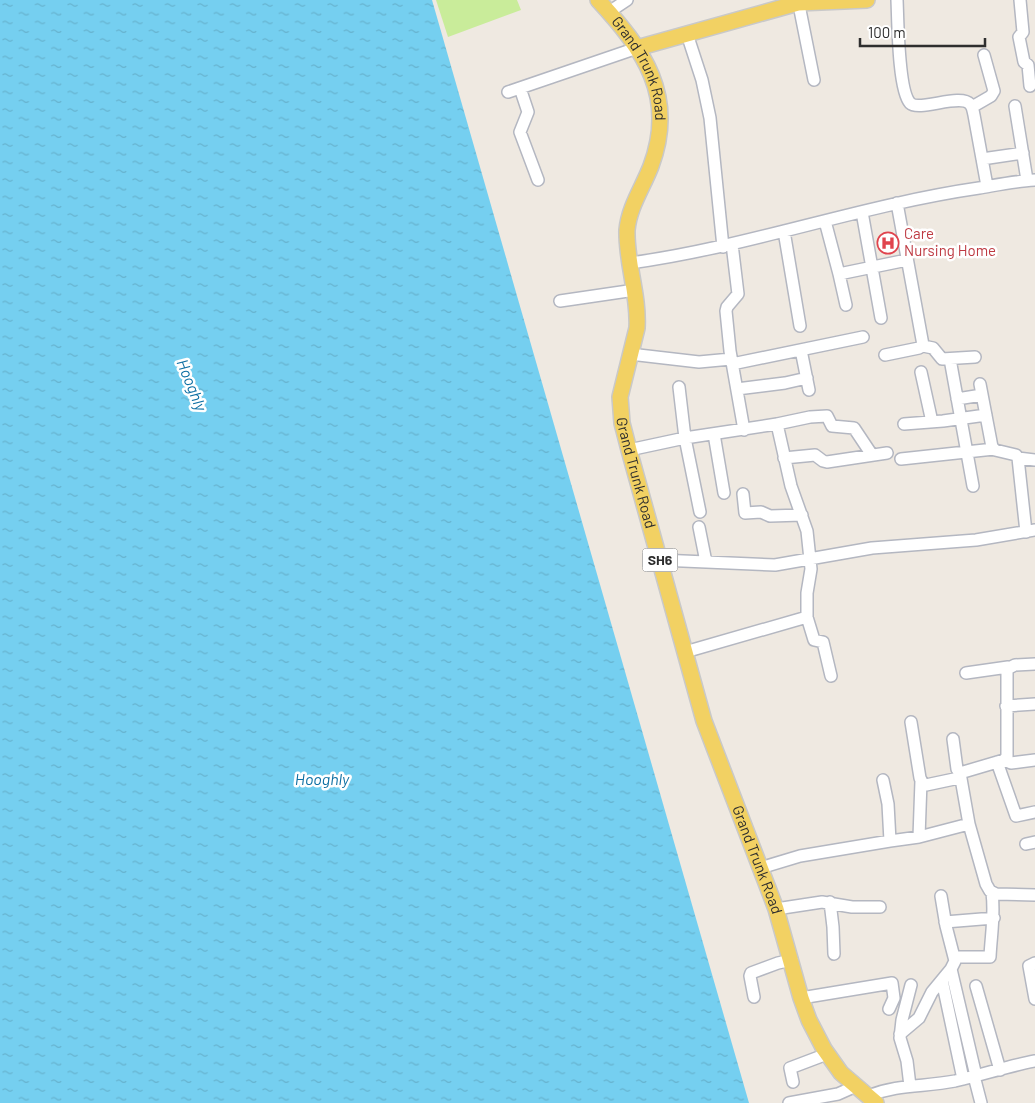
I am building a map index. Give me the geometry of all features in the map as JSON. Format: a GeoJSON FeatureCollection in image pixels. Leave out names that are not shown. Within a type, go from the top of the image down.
{"type":"FeatureCollection","features":[{"type":"Feature","properties":{"kind":"main road","name":"Grand Trunk Road"},"geometry":{"type":"LineString","coordinates":[[598,0],[637,48],[655,85],[661,115],[656,152],[630,215],[628,230],[637,322],[622,385],[620,402],[622,423],[704,721],[776,909],[810,1020],[827,1054],[841,1073],[872,1100]]}},
{"type":"Feature","properties":{"kind":"main road"},"geometry":{"type":"LineString","coordinates":[[637,48],[798,2],[867,0]]}},
{"type":"Feature","properties":{"kind":"street"},"geometry":{"type":"LineString","coordinates":[[609,12],[627,0]]}},
{"type":"Feature","properties":{"kind":"street"},"geometry":{"type":"LineString","coordinates":[[897,0],[900,61],[908,100],[914,105],[961,101],[967,102],[972,107],[986,186]]}},
{"type":"Feature","properties":{"kind":"street"},"geometry":{"type":"LineString","coordinates":[[1020,0],[1023,32],[1019,37],[1024,62],[1028,66],[1030,86]]}},
{"type":"Feature","properties":{"kind":"street"},"geometry":{"type":"LineString","coordinates":[[798,2],[814,80]]}},
{"type":"Feature","properties":{"kind":"street"},"geometry":{"type":"LineString","coordinates":[[687,34],[702,80],[710,118],[727,245],[738,294],[726,311],[736,389],[744,430]]}},
{"type":"Feature","properties":{"kind":"street"},"geometry":{"type":"LineString","coordinates":[[508,92],[637,48]]}},
{"type":"Feature","properties":{"kind":"street"},"geometry":{"type":"LineString","coordinates":[[972,107],[991,96],[994,91],[984,56]]}},
{"type":"Feature","properties":{"kind":"street"},"geometry":{"type":"LineString","coordinates":[[520,88],[528,112],[520,132],[538,180]]}},
{"type":"Feature","properties":{"kind":"street"},"geometry":{"type":"LineString","coordinates":[[630,263],[676,257],[940,193],[1031,180],[1023,153],[1015,106]]}},
{"type":"Feature","properties":{"kind":"street"},"geometry":{"type":"LineString","coordinates":[[982,159],[1023,153]]}},
{"type":"Feature","properties":{"kind":"street"},"geometry":{"type":"LineString","coordinates":[[897,203],[923,346]]}},
{"type":"Feature","properties":{"kind":"street"},"geometry":{"type":"LineString","coordinates":[[862,212],[881,318]]}},
{"type":"Feature","properties":{"kind":"street"},"geometry":{"type":"LineString","coordinates":[[825,221],[846,306]]}},
{"type":"Feature","properties":{"kind":"street"},"geometry":{"type":"LineString","coordinates":[[784,231],[800,326]]}},
{"type":"Feature","properties":{"kind":"street"},"geometry":{"type":"LineString","coordinates":[[839,274],[907,260]]}},
{"type":"Feature","properties":{"kind":"street"},"geometry":{"type":"LineString","coordinates":[[560,301],[635,290]]}},
{"type":"Feature","properties":{"kind":"street"},"geometry":{"type":"LineString","coordinates":[[630,354],[699,362],[732,361],[802,350],[863,337]]}},
{"type":"Feature","properties":{"kind":"street"},"geometry":{"type":"LineString","coordinates":[[885,355],[923,346],[933,348],[942,359],[975,357]]}},
{"type":"Feature","properties":{"kind":"street"},"geometry":{"type":"LineString","coordinates":[[802,350],[809,390]]}},
{"type":"Feature","properties":{"kind":"street"},"geometry":{"type":"LineString","coordinates":[[950,358],[973,486]]}},
{"type":"Feature","properties":{"kind":"street"},"geometry":{"type":"LineString","coordinates":[[921,372],[932,422]]}},
{"type":"Feature","properties":{"kind":"street"},"geometry":{"type":"LineString","coordinates":[[736,389],[785,383],[807,378]]}},
{"type":"Feature","properties":{"kind":"street"},"geometry":{"type":"LineString","coordinates":[[679,387],[685,438],[700,512]]}},
{"type":"Feature","properties":{"kind":"street"},"geometry":{"type":"LineString","coordinates":[[957,398],[981,390],[991,445],[994,449]]}},
{"type":"Feature","properties":{"kind":"street"},"geometry":{"type":"LineString","coordinates":[[904,424],[986,415]]}},
{"type":"Feature","properties":{"kind":"street"},"geometry":{"type":"LineString","coordinates":[[629,450],[685,438],[744,430],[810,417],[827,416],[832,426],[854,428],[872,456]]}},
{"type":"Feature","properties":{"kind":"street"},"geometry":{"type":"LineString","coordinates":[[777,424],[791,486],[807,531],[811,569],[807,593],[807,617],[814,640],[822,641],[832,676]]}},
{"type":"Feature","properties":{"kind":"street"},"geometry":{"type":"LineString","coordinates":[[714,434],[724,493]]}},
{"type":"Feature","properties":{"kind":"street"},"geometry":{"type":"LineString","coordinates":[[901,459],[994,449],[1016,455],[1018,458],[1035,460]]}},
{"type":"Feature","properties":{"kind":"street"},"geometry":{"type":"LineString","coordinates":[[784,458],[813,455],[827,462],[888,453]]}},
{"type":"Feature","properties":{"kind":"street"},"geometry":{"type":"LineString","coordinates":[[660,560],[764,566],[872,548],[976,540],[1031,531],[1018,458]]}},
{"type":"Feature","properties":{"kind":"street"},"geometry":{"type":"LineString","coordinates":[[742,494],[745,513],[761,512],[770,516],[802,515]]}},
{"type":"Feature","properties":{"kind":"street"},"geometry":{"type":"LineString","coordinates":[[699,527],[706,562]]}},
{"type":"Feature","properties":{"kind":"street"},"geometry":{"type":"LineString","coordinates":[[685,652],[807,617]]}},
{"type":"Feature","properties":{"kind":"street"},"geometry":{"type":"LineString","coordinates":[[966,673],[1015,665],[1035,664]]}},
{"type":"Feature","properties":{"kind":"street"},"geometry":{"type":"LineString","coordinates":[[921,781],[926,785],[960,775],[1000,761],[1008,755],[1006,672],[1008,667]]}},
{"type":"Feature","properties":{"kind":"street"},"geometry":{"type":"LineString","coordinates":[[1006,706],[1035,704]]}},
{"type":"Feature","properties":{"kind":"street"},"geometry":{"type":"LineString","coordinates":[[911,722],[921,781],[920,837]]}},
{"type":"Feature","properties":{"kind":"street"},"geometry":{"type":"LineString","coordinates":[[953,739],[969,824],[986,884],[992,892],[994,918],[989,958],[955,957]]}},
{"type":"Feature","properties":{"kind":"street"},"geometry":{"type":"LineString","coordinates":[[1000,761],[1011,763],[1035,760]]}},
{"type":"Feature","properties":{"kind":"street"},"geometry":{"type":"LineString","coordinates":[[1000,761],[1016,816],[1035,812]]}},
{"type":"Feature","properties":{"kind":"street"},"geometry":{"type":"LineString","coordinates":[[883,780],[889,814],[890,841]]}},
{"type":"Feature","properties":{"kind":"street"},"geometry":{"type":"LineString","coordinates":[[760,868],[800,856],[920,837],[969,824]]}},
{"type":"Feature","properties":{"kind":"street"},"geometry":{"type":"LineString","coordinates":[[992,892],[1035,895]]}},
{"type":"Feature","properties":{"kind":"street"},"geometry":{"type":"LineString","coordinates":[[900,1034],[919,1018],[932,992],[951,969],[955,961],[945,922],[941,896]]}},
{"type":"Feature","properties":{"kind":"street"},"geometry":{"type":"LineString","coordinates":[[776,909],[822,902],[852,907],[880,907]]}},
{"type":"Feature","properties":{"kind":"street"},"geometry":{"type":"LineString","coordinates":[[830,902],[834,954]]}},
{"type":"Feature","properties":{"kind":"street"},"geometry":{"type":"LineString","coordinates":[[945,922],[994,918]]}},
{"type":"Feature","properties":{"kind":"street"},"geometry":{"type":"LineString","coordinates":[[754,997],[751,973],[792,960]]}},
{"type":"Feature","properties":{"kind":"street"},"geometry":{"type":"LineString","coordinates":[[1035,963],[1030,964],[1029,968],[1035,999]]}},
{"type":"Feature","properties":{"kind":"street"},"geometry":{"type":"LineString","coordinates":[[951,969],[971,1077]]}},
{"type":"Feature","properties":{"kind":"street"},"geometry":{"type":"LineString","coordinates":[[942,980],[980,1103]]}},
{"type":"Feature","properties":{"kind":"street"},"geometry":{"type":"LineString","coordinates":[[802,998],[892,983],[894,998],[888,1009]]}},
{"type":"Feature","properties":{"kind":"street"},"geometry":{"type":"LineString","coordinates":[[910,985],[900,1034],[907,1061],[910,1086]]}},
{"type":"Feature","properties":{"kind":"street"},"geometry":{"type":"LineString","coordinates":[[976,986],[1000,1070]]}},
{"type":"Feature","properties":{"kind":"street"},"geometry":{"type":"LineString","coordinates":[[793,1082],[790,1068],[827,1054]]}},
{"type":"Feature","properties":{"kind":"street"},"geometry":{"type":"LineString","coordinates":[[872,1100],[891,1088],[934,1085],[1035,1061]]}},
{"type":"Feature","properties":{"kind":"street"},"geometry":{"type":"LineString","coordinates":[[789,1103],[838,1094],[856,1086]]}},
{"type":"Feature","properties":{"kind":"green space"},"geometry":{"type":"Polygon","coordinates":[[[436,0],[517,0],[521,10],[448,37],[436,0]]]}},
{"type":"Feature","properties":{"kind":"water","name":"Hooghly"},"geometry":{"type":"Polygon","coordinates":[[[0,0],[432,0],[749,1103],[0,1103],[0,0]]]}},
{"type":"Feature","properties":{"kind":"place","name":"Care Nursing Home"},"geometry":{"type":"Point","coordinates":[888,243]}}]}
